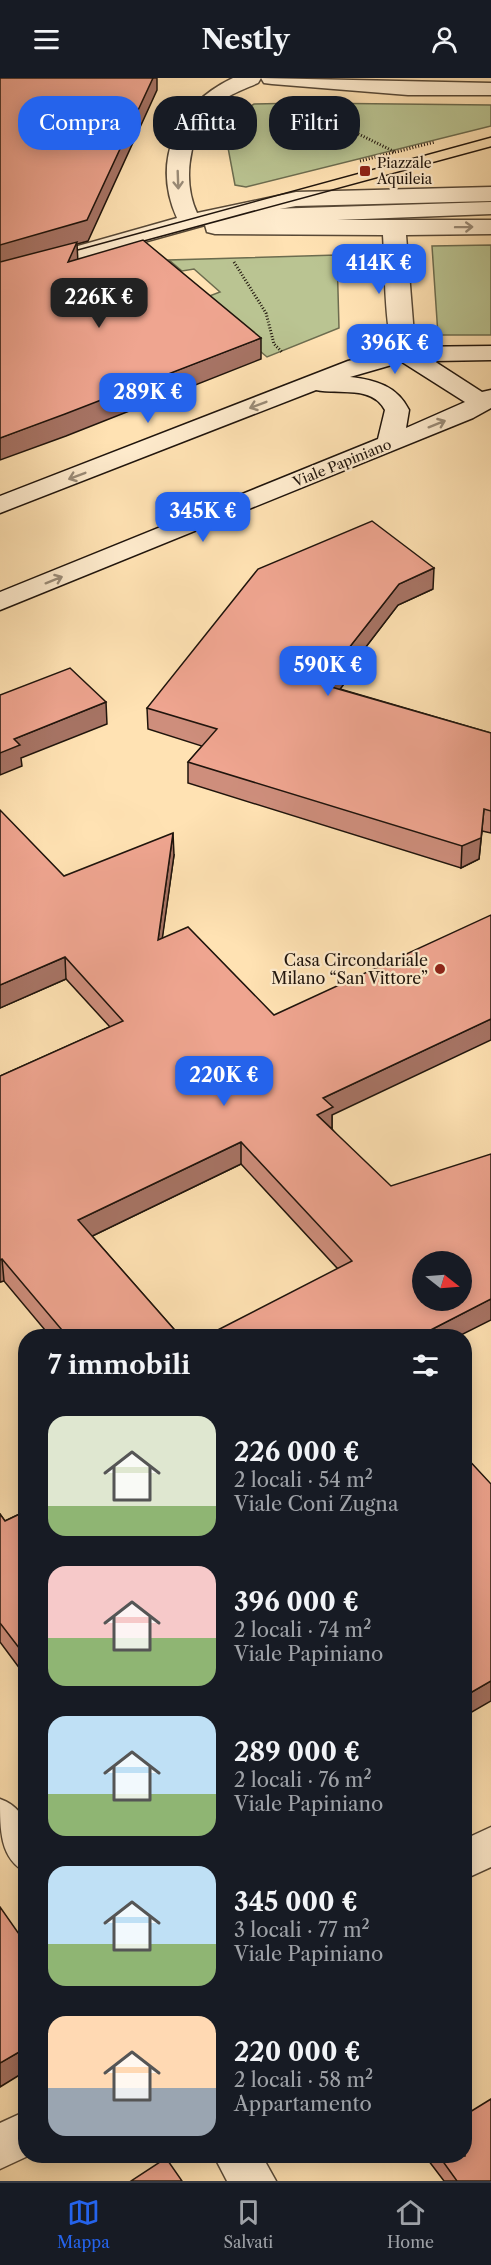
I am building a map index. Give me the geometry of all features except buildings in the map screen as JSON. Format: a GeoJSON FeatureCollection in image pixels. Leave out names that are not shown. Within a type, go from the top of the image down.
{"type":"FeatureCollection","features":[{"type":"Feature","properties":{"kind":"street"},"geometry":{"type":"LineString","coordinates":[[190,222],[178,198],[177,160],[197,112],[212,86],[250,78]]}},
{"type":"Feature","properties":{"kind":"street"},"geometry":{"type":"LineString","coordinates":[[272,78],[408,88],[491,89]]}},
{"type":"Feature","properties":{"kind":"street"},"geometry":{"type":"LineString","coordinates":[[0,274],[190,222],[296,199],[491,194]]}},
{"type":"Feature","properties":{"kind":"street"},"geometry":{"type":"LineString","coordinates":[[190,222],[235,229],[491,227]]}},
{"type":"Feature","properties":{"kind":"street"},"geometry":{"type":"LineString","coordinates":[[394,229],[402,335],[406,354],[488,400]]}},
{"type":"Feature","properties":{"kind":"street"},"geometry":{"type":"LineString","coordinates":[[0,506],[357,366],[406,354],[491,353]]}},
{"type":"Feature","properties":{"kind":"street"},"geometry":{"type":"LineString","coordinates":[[313,383],[363,386],[384,393],[396,404],[397,410],[390,443]]}},
{"type":"Feature","properties":{"kind":"street","name":"Viale Papiniano"},"geometry":{"type":"LineString","coordinates":[[0,602],[390,443],[488,400]]}},
{"type":"Feature","properties":{"kind":"street"},"geometry":{"type":"LineString","coordinates":[[0,1817],[18,1843]]}},
{"type":"Feature","properties":{"kind":"street"},"geometry":{"type":"LineString","coordinates":[[472,1857],[491,1845]]}},
{"type":"Feature","properties":{"kind":"street"},"geometry":{"type":"LineString","coordinates":[[0,2148],[18,2137]]}},
{"type":"Feature","properties":{"kind":"street"},"geometry":{"type":"LineString","coordinates":[[241,2163],[254,2181]]}},
{"type":"Feature","properties":{"kind":"lane"},"geometry":{"type":"LineString","coordinates":[[190,222],[234,216],[491,208]]}},
{"type":"Feature","properties":{"kind":"path"},"geometry":{"type":"LineString","coordinates":[[360,134],[396,152]]}},
{"type":"Feature","properties":{"kind":"path"},"geometry":{"type":"LineString","coordinates":[[232,259],[266,313],[274,344],[282,352]]}},
{"type":"Feature","properties":{"kind":"green space"},"geometry":{"type":"Polygon","coordinates":[[[257,104],[269,104],[269,150],[360,150],[360,104],[491,105],[491,126],[246,187],[235,185],[228,150],[257,150],[257,104]]]}},
{"type":"Feature","properties":{"kind":"green space"},"geometry":{"type":"Polygon","coordinates":[[[491,245],[491,335],[438,335],[432,246],[491,245]]]}},
{"type":"Feature","properties":{"kind":"green space"},"geometry":{"type":"Polygon","coordinates":[[[337,255],[339,328],[267,357],[199,300],[220,292],[194,269],[182,271],[169,260],[337,255]]]}},
{"type":"Feature","properties":{"kind":"tram line"},"geometry":{"type":"LineString","coordinates":[[63,254],[491,137]]}},
{"type":"Feature","properties":{"kind":"tram line"},"geometry":{"type":"LineString","coordinates":[[129,245],[491,147]]}},
{"type":"Feature","properties":{"kind":"place","name":"Piazzale Aquileia"},"geometry":{"type":"Point","coordinates":[365,171]}},
{"type":"Feature","properties":{"kind":"place","name":"Casa Circondariale Milano “San Vittore”"},"geometry":{"type":"Point","coordinates":[440,969]}}]}
